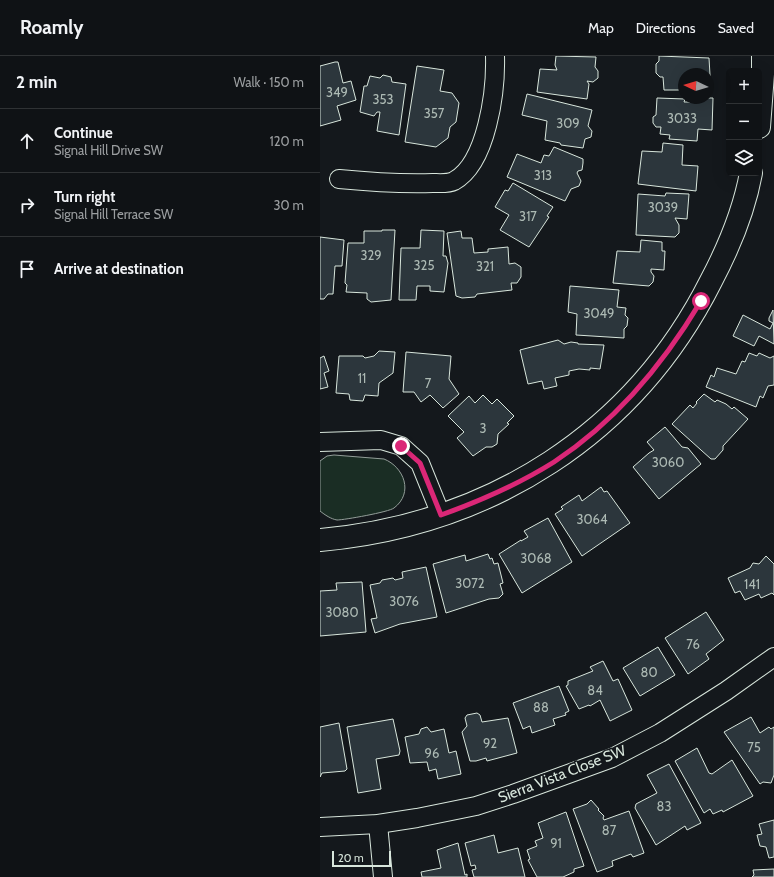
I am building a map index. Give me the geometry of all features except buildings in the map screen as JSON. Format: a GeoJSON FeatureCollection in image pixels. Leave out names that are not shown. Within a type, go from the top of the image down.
{"type":"FeatureCollection","features":[{"type":"Feature","properties":{"kind":"street"},"geometry":{"type":"LineString","coordinates":[[338,179],[392,184],[452,182],[469,168],[478,151],[491,108],[495,72],[495,56]]}},
{"type":"Feature","properties":{"kind":"street"},"geometry":{"type":"LineString","coordinates":[[761,104],[763,56]]}},
{"type":"Feature","properties":{"kind":"street"},"geometry":{"type":"LineString","coordinates":[[320,540],[376,533],[441,515],[490,495],[528,477],[554,462],[577,445],[614,412],[648,378],[679,338],[717,269],[737,225],[751,176]]}},
{"type":"Feature","properties":{"kind":"street"},"geometry":{"type":"LineString","coordinates":[[320,442],[381,440],[401,446],[420,463],[441,515]]}},
{"type":"Feature","properties":{"kind":"street","name":"Sierra Vista Close SW"},"geometry":{"type":"LineString","coordinates":[[320,827],[378,824],[416,818],[476,806],[520,792],[612,758],[660,733],[773,660]]}},
{"type":"Feature","properties":{"kind":"street"},"geometry":{"type":"LineString","coordinates":[[378,824],[383,877]]}},
{"type":"Feature","properties":{"kind":"green space"},"geometry":{"type":"Polygon","coordinates":[[[334,455],[384,459],[391,463],[397,468],[404,481],[404,495],[400,502],[390,510],[348,519],[337,520],[324,514],[320,511],[320,461],[327,456],[334,455]]]}},
{"type":"Feature","properties":{"kind":"route"},"geometry":{"type":"LineString","coordinates":[[401,446],[420,463],[441,515],[466,506],[528,477],[554,462],[577,445],[614,412],[648,378],[679,338],[701,301]]}}]}
